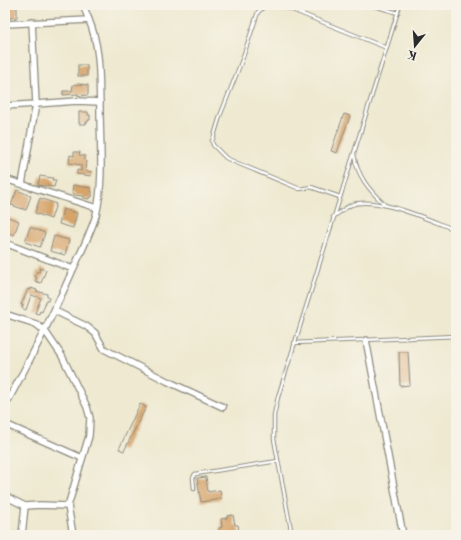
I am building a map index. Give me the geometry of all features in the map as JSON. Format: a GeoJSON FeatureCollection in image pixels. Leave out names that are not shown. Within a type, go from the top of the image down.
{"type":"FeatureCollection","features":[{"type":"Feature","properties":{"kind":"street"},"geometry":{"type":"LineString","coordinates":[[5,406],[55,311],[86,242],[97,208],[100,179],[100,68],[98,48],[83,5]]}},
{"type":"Feature","properties":{"kind":"street"},"geometry":{"type":"LineString","coordinates":[[5,24],[89,20]]}},
{"type":"Feature","properties":{"kind":"street"},"geometry":{"type":"LineString","coordinates":[[22,184],[36,104],[32,22]]}},
{"type":"Feature","properties":{"kind":"street"},"geometry":{"type":"LineString","coordinates":[[5,106],[77,101],[100,102]]}},
{"type":"Feature","properties":{"kind":"street"},"geometry":{"type":"LineString","coordinates":[[5,179],[97,208]]}},
{"type":"Feature","properties":{"kind":"street"},"geometry":{"type":"LineString","coordinates":[[5,243],[73,269]]}},
{"type":"Feature","properties":{"kind":"street"},"geometry":{"type":"LineString","coordinates":[[55,311],[86,326],[95,333],[104,349],[222,407]]}},
{"type":"Feature","properties":{"kind":"street"},"geometry":{"type":"LineString","coordinates":[[5,314],[36,324],[45,331],[62,356],[84,400],[90,418],[89,436],[68,506],[73,535]]}},
{"type":"Feature","properties":{"kind":"street"},"geometry":{"type":"LineString","coordinates":[[366,340],[403,535]]}},
{"type":"Feature","properties":{"kind":"street"},"geometry":{"type":"LineString","coordinates":[[5,424],[82,458]]}},
{"type":"Feature","properties":{"kind":"street"},"geometry":{"type":"LineString","coordinates":[[5,496],[25,506],[40,504],[68,506]]}},
{"type":"Feature","properties":{"kind":"street"},"geometry":{"type":"LineString","coordinates":[[22,535],[25,506]]}},
{"type":"Feature","properties":{"kind":"lane"},"geometry":{"type":"LineString","coordinates":[[266,5],[258,12],[242,60],[220,116],[213,145],[226,158],[300,189],[311,187],[340,197]]}},
{"type":"Feature","properties":{"kind":"lane"},"geometry":{"type":"LineString","coordinates":[[280,5],[387,48]]}},
{"type":"Feature","properties":{"kind":"lane"},"geometry":{"type":"LineString","coordinates":[[371,5],[398,13]]}},
{"type":"Feature","properties":{"kind":"lane"},"geometry":{"type":"LineString","coordinates":[[292,535],[274,439],[274,415],[294,343],[400,5]]}},
{"type":"Feature","properties":{"kind":"lane"},"geometry":{"type":"LineString","coordinates":[[354,151],[355,161],[360,176],[372,192],[385,205]]}},
{"type":"Feature","properties":{"kind":"lane"},"geometry":{"type":"LineString","coordinates":[[333,218],[350,205],[361,202],[370,202],[385,205],[456,230]]}},
{"type":"Feature","properties":{"kind":"lane"},"geometry":{"type":"LineString","coordinates":[[294,343],[456,336]]}},
{"type":"Feature","properties":{"kind":"lane"},"geometry":{"type":"LineString","coordinates":[[194,489],[193,478],[195,474],[278,461]]}},
{"type":"Feature","properties":{"kind":"building"},"geometry":{"type":"Polygon","coordinates":[[[10,6],[17,7],[17,17],[10,18],[5,16],[5,8],[9,8],[10,6]]]}},
{"type":"Feature","properties":{"kind":"building"},"geometry":{"type":"Polygon","coordinates":[[[78,65],[87,65],[87,76],[78,76],[78,65]]]}},
{"type":"Feature","properties":{"kind":"building"},"geometry":{"type":"Polygon","coordinates":[[[73,85],[88,85],[88,95],[63,95],[63,91],[72,91],[73,85]]]}},
{"type":"Feature","properties":{"kind":"building"},"geometry":{"type":"Polygon","coordinates":[[[79,112],[88,112],[88,115],[90,115],[90,120],[86,122],[86,124],[79,124],[79,112]]]}},
{"type":"Feature","properties":{"kind":"building"},"geometry":{"type":"Polygon","coordinates":[[[344,114],[350,116],[337,153],[331,151],[344,114]]]}},
{"type":"Feature","properties":{"kind":"building"},"geometry":{"type":"Polygon","coordinates":[[[74,152],[80,152],[79,155],[85,156],[85,170],[92,172],[91,176],[77,174],[77,170],[81,171],[81,165],[69,163],[70,155],[74,156],[74,152]]]}},
{"type":"Feature","properties":{"kind":"building"},"geometry":{"type":"Polygon","coordinates":[[[40,176],[53,178],[52,180],[56,180],[54,187],[38,185],[40,176]]]}},
{"type":"Feature","properties":{"kind":"building"},"geometry":{"type":"Polygon","coordinates":[[[73,185],[91,188],[92,197],[89,197],[89,199],[83,198],[84,196],[74,195],[74,193],[72,193],[73,185]]]}},
{"type":"Feature","properties":{"kind":"building"},"geometry":{"type":"Polygon","coordinates":[[[17,190],[31,196],[26,210],[11,205],[17,190]]]}},
{"type":"Feature","properties":{"kind":"building"},"geometry":{"type":"Polygon","coordinates":[[[40,198],[56,204],[51,219],[35,213],[40,198]]]}},
{"type":"Feature","properties":{"kind":"building"},"geometry":{"type":"Polygon","coordinates":[[[63,209],[77,213],[73,228],[59,224],[63,209]]]}},
{"type":"Feature","properties":{"kind":"building"},"geometry":{"type":"Polygon","coordinates":[[[5,216],[19,221],[14,235],[5,232],[5,216]]]}},
{"type":"Feature","properties":{"kind":"building"},"geometry":{"type":"Polygon","coordinates":[[[30,227],[45,233],[40,247],[25,242],[30,227]]]}},
{"type":"Feature","properties":{"kind":"building"},"geometry":{"type":"Polygon","coordinates":[[[54,236],[69,240],[65,255],[50,251],[54,236]]]}},
{"type":"Feature","properties":{"kind":"building"},"geometry":{"type":"Polygon","coordinates":[[[40,268],[46,270],[41,283],[35,281],[37,278],[35,277],[37,271],[39,272],[40,268]]]}},
{"type":"Feature","properties":{"kind":"building"},"geometry":{"type":"Polygon","coordinates":[[[31,288],[47,294],[49,297],[42,312],[40,311],[39,314],[35,313],[41,298],[31,295],[26,310],[22,308],[23,305],[21,305],[28,289],[31,290],[31,288]]]}},
{"type":"Feature","properties":{"kind":"building"},"geometry":{"type":"Polygon","coordinates":[[[399,352],[408,352],[410,385],[400,386],[399,352]]]}},
{"type":"Feature","properties":{"kind":"building"},"geometry":{"type":"Polygon","coordinates":[[[140,404],[146,407],[124,451],[119,449],[140,404]]]}},
{"type":"Feature","properties":{"kind":"building"},"geometry":{"type":"Polygon","coordinates":[[[206,477],[208,492],[220,490],[221,499],[201,502],[197,478],[206,477]]]}},
{"type":"Feature","properties":{"kind":"building"},"geometry":{"type":"Polygon","coordinates":[[[233,515],[235,525],[238,525],[240,535],[221,535],[219,528],[222,527],[221,519],[233,515]]]}}]}
